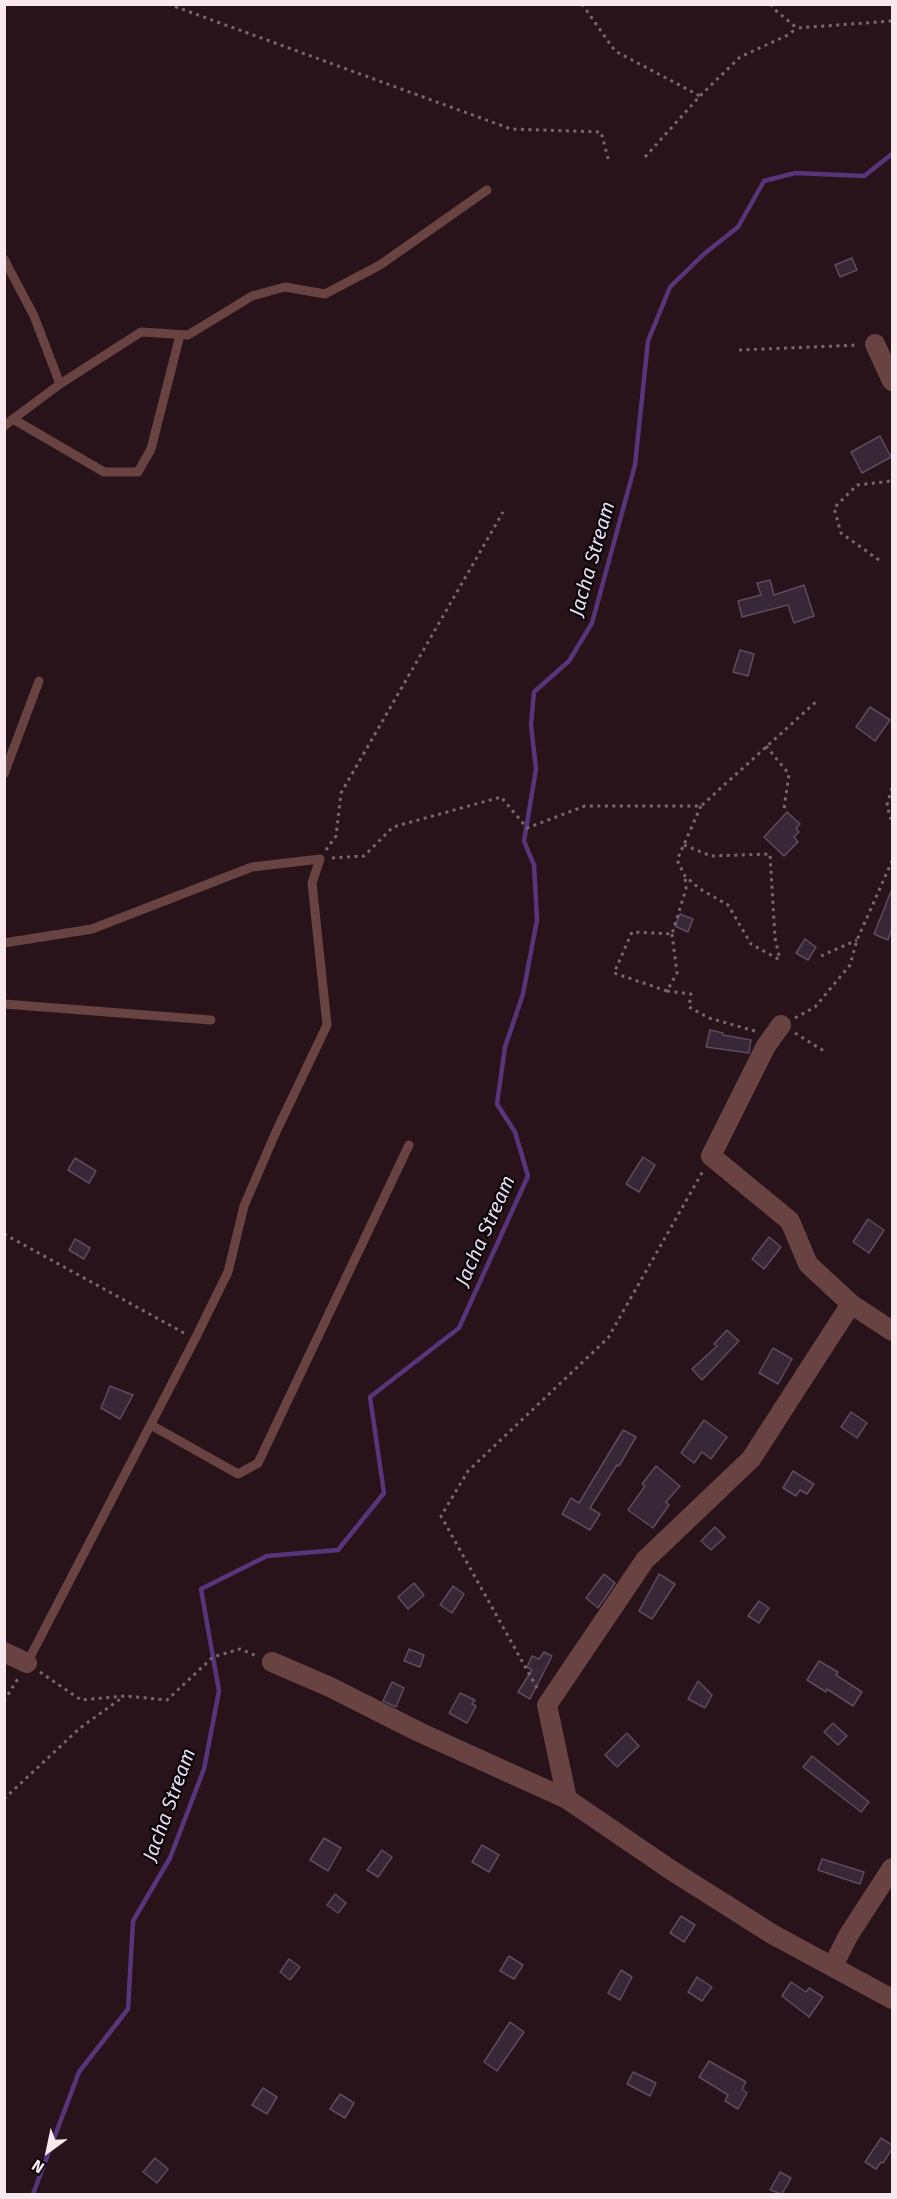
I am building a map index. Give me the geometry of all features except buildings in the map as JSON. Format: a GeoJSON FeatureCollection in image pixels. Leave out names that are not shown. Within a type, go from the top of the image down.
{"type":"FeatureCollection","features":[{"type":"Feature","properties":{"kind":"street"},"geometry":{"type":"LineString","coordinates":[[875,344],[892,381]]}},
{"type":"Feature","properties":{"kind":"street"},"geometry":{"type":"LineString","coordinates":[[782,1025],[766,1046],[711,1156],[790,1221],[808,1264],[851,1304],[892,1331]]}},
{"type":"Feature","properties":{"kind":"street"},"geometry":{"type":"LineString","coordinates":[[567,1799],[547,1705],[645,1560],[751,1459],[851,1304]]}},
{"type":"Feature","properties":{"kind":"street"},"geometry":{"type":"LineString","coordinates":[[4,1652],[27,1664]]}},
{"type":"Feature","properties":{"kind":"street"},"geometry":{"type":"LineString","coordinates":[[273,1662],[567,1799],[671,1870],[772,1934],[892,1999]]}},
{"type":"Feature","properties":{"kind":"street"},"geometry":{"type":"LineString","coordinates":[[833,1966],[848,1936],[892,1869]]}},
{"type":"Feature","properties":{"kind":"lane"},"geometry":{"type":"LineString","coordinates":[[4,426],[60,384],[141,332],[188,335],[252,296],[285,287],[325,294],[380,265],[487,189]]}},
{"type":"Feature","properties":{"kind":"lane"},"geometry":{"type":"LineString","coordinates":[[4,259],[34,316],[60,384]]}},
{"type":"Feature","properties":{"kind":"lane"},"geometry":{"type":"LineString","coordinates":[[13,419],[105,472],[138,472],[152,449],[180,335]]}},
{"type":"Feature","properties":{"kind":"lane"},"geometry":{"type":"LineString","coordinates":[[4,774],[39,681]]}},
{"type":"Feature","properties":{"kind":"lane"},"geometry":{"type":"LineString","coordinates":[[4,943],[92,929],[252,867],[320,859],[312,883],[327,1024],[274,1134],[244,1206],[228,1272],[27,1664]]}},
{"type":"Feature","properties":{"kind":"lane"},"geometry":{"type":"LineString","coordinates":[[4,1004],[211,1020]]}},
{"type":"Feature","properties":{"kind":"lane"},"geometry":{"type":"LineString","coordinates":[[151,1425],[238,1474],[258,1463],[409,1145]]}},
{"type":"Feature","properties":{"kind":"path"},"geometry":{"type":"LineString","coordinates":[[168,4],[511,129],[601,132],[609,162]]}},
{"type":"Feature","properties":{"kind":"path"},"geometry":{"type":"LineString","coordinates":[[582,4],[615,51],[700,96]]}},
{"type":"Feature","properties":{"kind":"path"},"geometry":{"type":"LineString","coordinates":[[771,4],[797,28]]}},
{"type":"Feature","properties":{"kind":"path"},"geometry":{"type":"LineString","coordinates":[[645,157],[700,96],[740,57],[788,35],[797,28],[892,21]]}},
{"type":"Feature","properties":{"kind":"path"},"geometry":{"type":"LineString","coordinates":[[739,350],[875,344]]}},
{"type":"Feature","properties":{"kind":"path"},"geometry":{"type":"LineString","coordinates":[[879,560],[841,533],[834,508],[857,485],[892,482]]}},
{"type":"Feature","properties":{"kind":"path"},"geometry":{"type":"LineString","coordinates":[[320,859],[336,836],[341,793],[503,512]]}},
{"type":"Feature","properties":{"kind":"path"},"geometry":{"type":"LineString","coordinates":[[667,991],[677,973],[672,934],[686,889],[685,876],[677,860],[701,806],[819,700]]}},
{"type":"Feature","properties":{"kind":"path"},"geometry":{"type":"LineString","coordinates":[[766,746],[789,774],[783,809]]}},
{"type":"Feature","properties":{"kind":"path"},"geometry":{"type":"LineString","coordinates":[[892,788],[887,805],[892,823]]}},
{"type":"Feature","properties":{"kind":"path"},"geometry":{"type":"LineString","coordinates":[[320,859],[364,856],[393,827],[501,797],[526,828],[585,806],[701,806]]}},
{"type":"Feature","properties":{"kind":"path"},"geometry":{"type":"LineString","coordinates":[[684,845],[711,856],[770,854],[775,938],[780,960],[751,944],[728,905],[700,889],[685,876]]}},
{"type":"Feature","properties":{"kind":"path"},"geometry":{"type":"LineString","coordinates":[[672,934],[632,932],[614,973],[667,991],[691,994],[689,1007],[709,1018],[759,1032],[782,1025],[816,1007],[850,966],[857,940],[892,861]]}},
{"type":"Feature","properties":{"kind":"path"},"geometry":{"type":"LineString","coordinates":[[821,956],[857,940]]}},
{"type":"Feature","properties":{"kind":"path"},"geometry":{"type":"LineString","coordinates":[[782,1025],[824,1051]]}},
{"type":"Feature","properties":{"kind":"path"},"geometry":{"type":"LineString","coordinates":[[547,1705],[441,1516],[468,1471],[608,1338],[711,1156]]}},
{"type":"Feature","properties":{"kind":"path"},"geometry":{"type":"LineString","coordinates":[[4,1234],[195,1339]]}},
{"type":"Feature","properties":{"kind":"path"},"geometry":{"type":"LineString","coordinates":[[4,1701],[27,1664],[81,1700],[124,1696],[167,1700],[213,1658],[240,1649],[273,1662]]}},
{"type":"Feature","properties":{"kind":"path"},"geometry":{"type":"LineString","coordinates":[[4,1799],[80,1728],[124,1696]]}},
{"type":"Feature","properties":{"kind":"waterway","name":"Jacha Stream"},"geometry":{"type":"LineString","coordinates":[[33,2194],[79,2072],[128,2009],[133,1921],[170,1858],[204,1769],[219,1691],[201,1589],[267,1556],[338,1550],[384,1493],[370,1397],[459,1328],[528,1176],[515,1132],[497,1104],[505,1047],[523,994],[537,920],[534,865],[524,841],[536,769],[531,725],[534,692],[569,661],[592,623],[635,465],[648,341],[670,287],[704,254],[738,227],[764,181],[795,173],[864,176],[892,154]]}}]}
